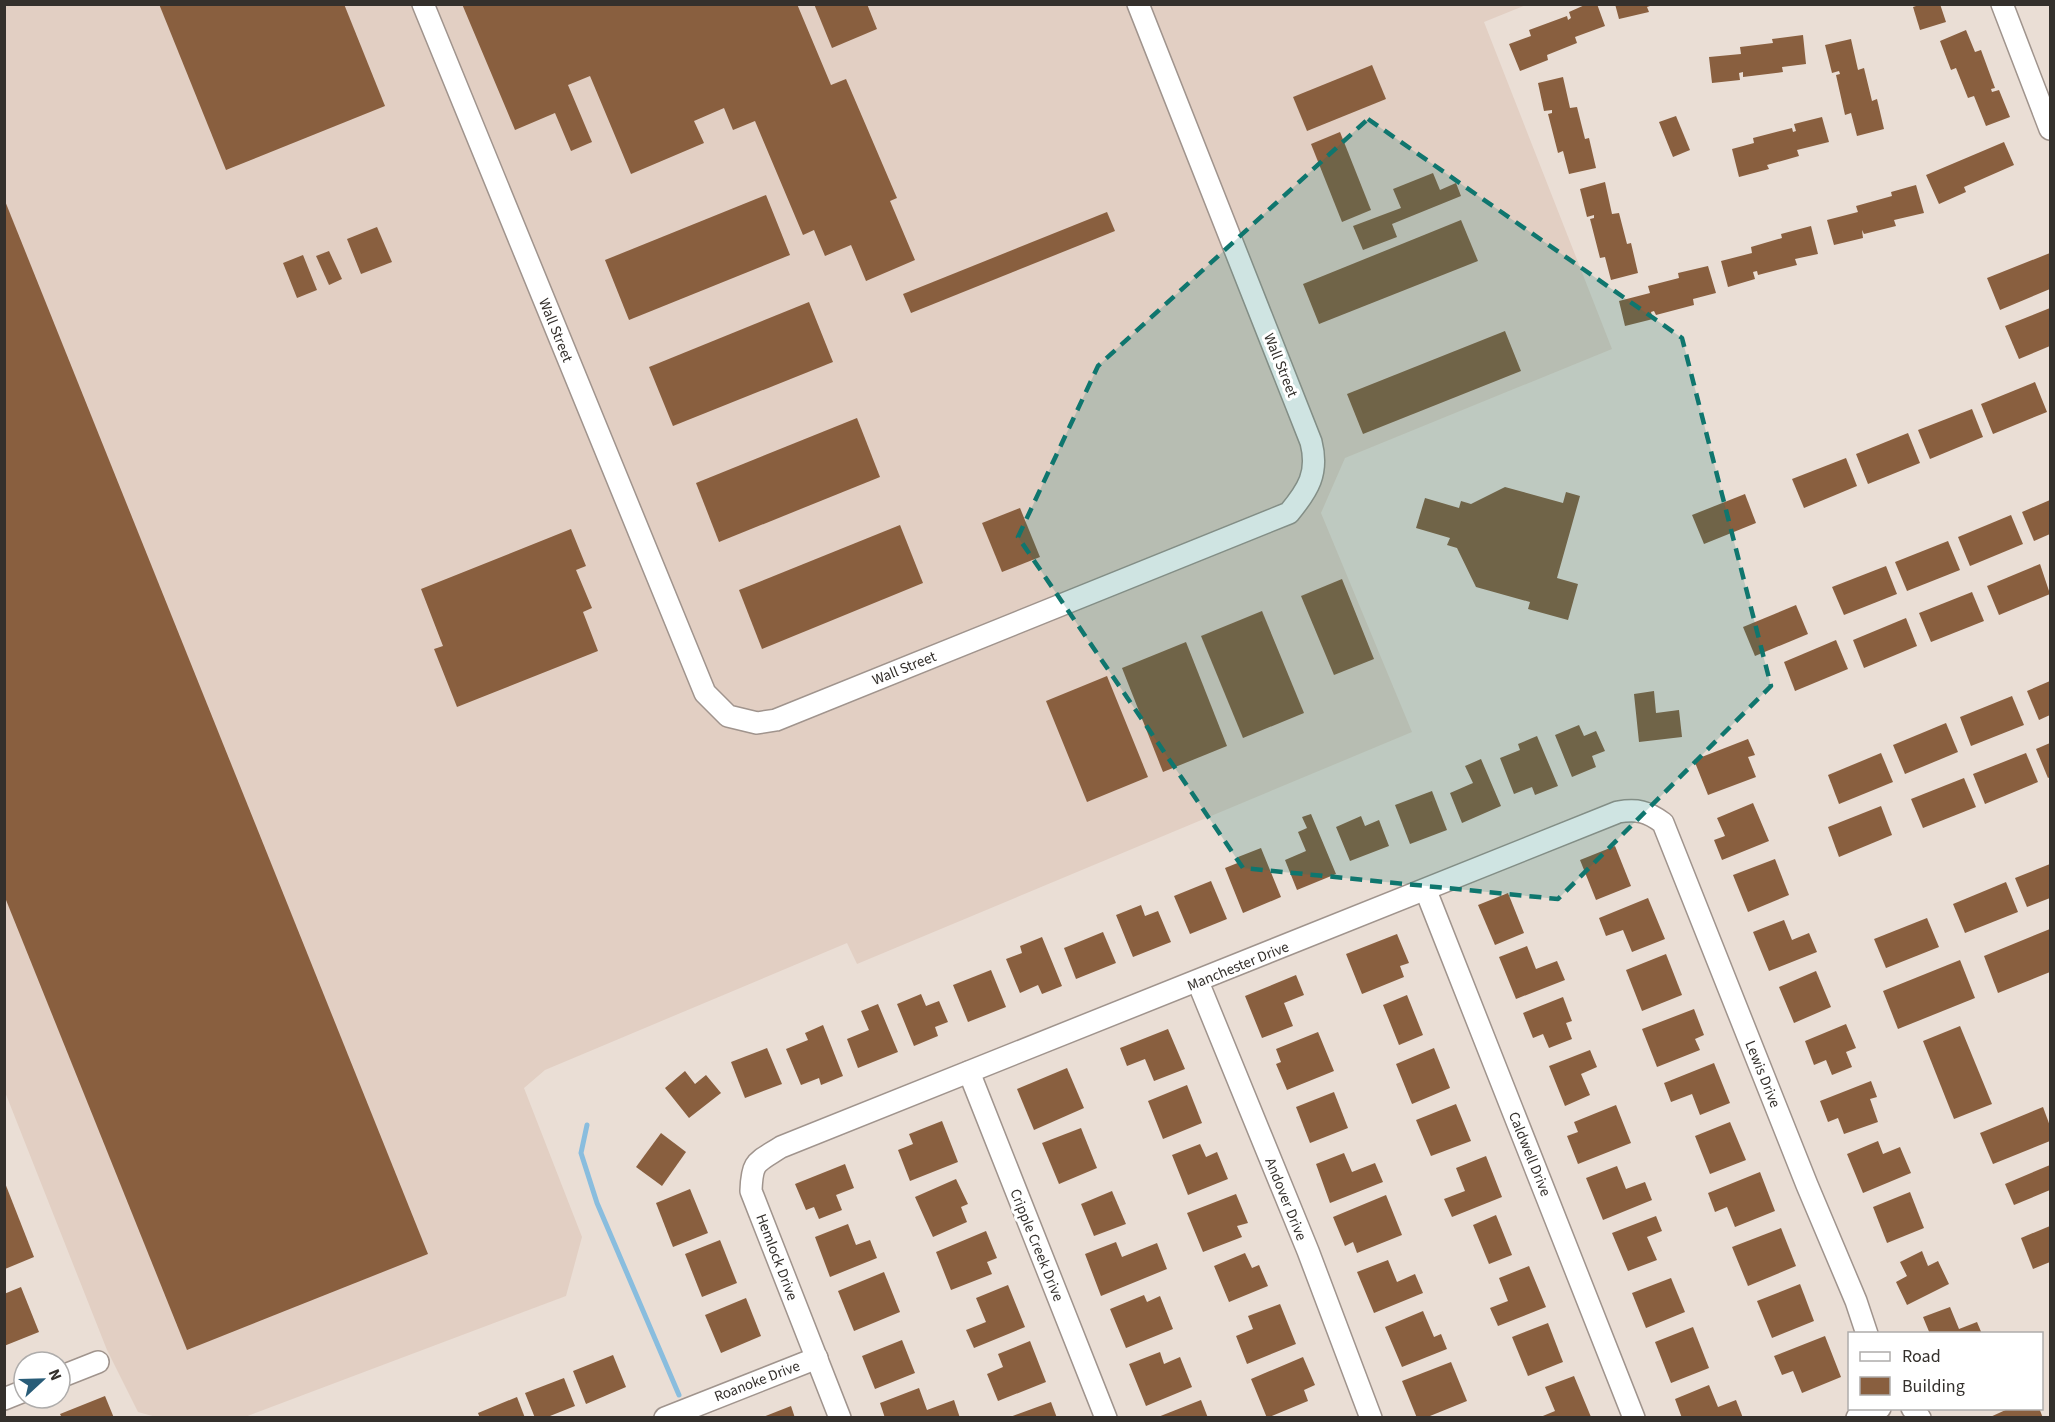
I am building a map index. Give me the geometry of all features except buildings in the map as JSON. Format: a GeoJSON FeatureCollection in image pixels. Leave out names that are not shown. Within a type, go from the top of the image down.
{"type":"FeatureCollection","features":[{"type":"Feature","properties":{"kind":"street","name":"Wall Street"},"geometry":{"type":"LineString","coordinates":[[423,4],[705,693],[728,716],[757,723],[776,720],[1289,513],[1307,491],[1314,454],[1311,442],[1138,4]]}},
{"type":"Feature","properties":{"kind":"street"},"geometry":{"type":"LineString","coordinates":[[2002,4],[2050,129]]}},
{"type":"Feature","properties":{"kind":"street","name":"Manchester Drive"},"geometry":{"type":"LineString","coordinates":[[822,1131],[1426,891],[1618,812],[1636,810],[1654,817]]}},
{"type":"Feature","properties":{"kind":"street","name":"Lewis Drive"},"geometry":{"type":"LineString","coordinates":[[1654,817],[1662,823],[1667,834],[1807,1185],[1856,1301],[1866,1332]]}},
{"type":"Feature","properties":{"kind":"street","name":"Caldwell Drive"},"geometry":{"type":"LineString","coordinates":[[1426,891],[1634,1418]]}},
{"type":"Feature","properties":{"kind":"street","name":"Andover Drive"},"geometry":{"type":"LineString","coordinates":[[1198,982],[1308,1251],[1371,1418]]}},
{"type":"Feature","properties":{"kind":"street","name":"Cripple Creek Drive"},"geometry":{"type":"LineString","coordinates":[[969,1072],[1106,1418]]}},
{"type":"Feature","properties":{"kind":"street","name":"Hemlock Drive"},"geometry":{"type":"LineString","coordinates":[[822,1131],[781,1147],[759,1161],[752,1171],[751,1191],[840,1418]]}},
{"type":"Feature","properties":{"kind":"street","name":"Roanoke Drive"},"geometry":{"type":"LineString","coordinates":[[665,1418],[816,1358]]}},
{"type":"Feature","properties":{"kind":"street"},"geometry":{"type":"LineString","coordinates":[[72,1372],[98,1362]]}},
{"type":"Feature","properties":{"kind":"street"},"geometry":{"type":"LineString","coordinates":[[1857,1418],[1875,1410]]}},
{"type":"Feature","properties":{"kind":"highlighted area"},"geometry":{"type":"Polygon","coordinates":[[[1368,119],[1682,338],[1771,686],[1558,899],[1243,868],[1018,537],[1098,366],[1368,119]]]}},
{"type":"Feature","properties":{"kind":"shaded area"},"geometry":{"type":"Polygon","coordinates":[[[5,5],[1526,5],[1484,22],[1612,349],[1345,458],[1321,513],[1412,732],[857,964],[847,943],[545,1070],[524,1088],[582,1237],[566,1296],[245,1417],[156,1417],[138,1412],[107,1350],[5,1092],[5,5]]]}},
{"type":"Feature","properties":{"kind":"waterway"},"geometry":{"type":"LineString","coordinates":[[587,1125],[581,1153],[597,1203],[679,1395]]}}]}
